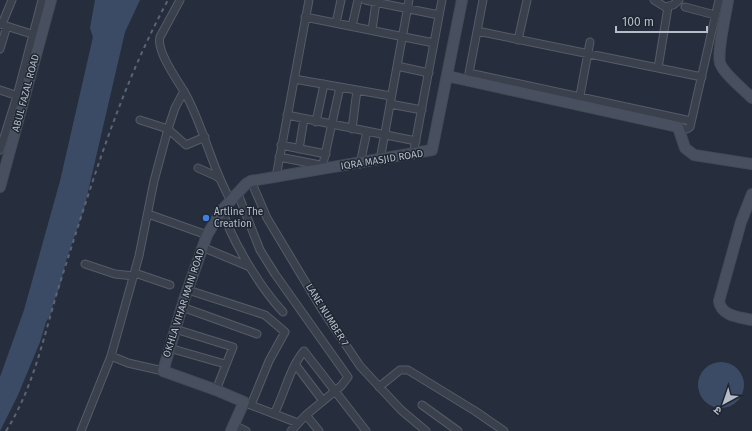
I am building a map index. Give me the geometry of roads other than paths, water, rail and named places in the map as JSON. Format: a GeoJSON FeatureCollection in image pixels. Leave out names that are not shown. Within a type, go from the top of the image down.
{"type":"FeatureCollection","features":[{"type":"Feature","properties":{"kind":"street"},"geometry":{"type":"LineString","coordinates":[[0,49],[3,25],[12,0]]}},
{"type":"Feature","properties":{"kind":"street"},"geometry":{"type":"LineString","coordinates":[[3,25],[37,36],[42,0]]}},
{"type":"Feature","properties":{"kind":"street","name":"ABUL FAZAL ROAD"},"geometry":{"type":"LineString","coordinates":[[0,187],[4,145],[21,97],[37,36],[51,0]]}},
{"type":"Feature","properties":{"kind":"street"},"geometry":{"type":"LineString","coordinates":[[180,0],[160,37],[160,43],[169,66],[184,92],[205,137],[220,180]]}},
{"type":"Feature","properties":{"kind":"street"},"geometry":{"type":"LineString","coordinates":[[276,177],[309,0]]}},
{"type":"Feature","properties":{"kind":"street"},"geometry":{"type":"LineString","coordinates":[[336,23],[341,0]]}},
{"type":"Feature","properties":{"kind":"street"},"geometry":{"type":"LineString","coordinates":[[352,26],[358,0]]}},
{"type":"Feature","properties":{"kind":"street"},"geometry":{"type":"LineString","coordinates":[[365,0],[391,3],[440,15]]}},
{"type":"Feature","properties":{"kind":"street"},"geometry":{"type":"LineString","coordinates":[[380,160],[409,0]]}},
{"type":"Feature","properties":{"kind":"street"},"geometry":{"type":"LineString","coordinates":[[413,155],[442,0]]}},
{"type":"Feature","properties":{"kind":"street","name":"IQRA MASJID ROAD"},"geometry":{"type":"LineString","coordinates":[[251,182],[429,152],[433,147],[462,0]]}},
{"type":"Feature","properties":{"kind":"street"},"geometry":{"type":"LineString","coordinates":[[483,0],[469,73],[688,129],[702,76],[719,0]]}},
{"type":"Feature","properties":{"kind":"street"},"geometry":{"type":"LineString","coordinates":[[518,40],[527,0]]}},
{"type":"Feature","properties":{"kind":"street"},"geometry":{"type":"LineString","coordinates":[[654,0],[660,5],[668,6],[680,0]]}},
{"type":"Feature","properties":{"kind":"street"},"geometry":{"type":"LineString","coordinates":[[728,0],[720,52],[720,63],[724,70],[752,98]]}},
{"type":"Feature","properties":{"kind":"street"},"geometry":{"type":"LineString","coordinates":[[372,30],[376,2]]}},
{"type":"Feature","properties":{"kind":"street"},"geometry":{"type":"LineString","coordinates":[[658,68],[668,6]]}},
{"type":"Feature","properties":{"kind":"street"},"geometry":{"type":"LineString","coordinates":[[685,7],[715,15]]}},
{"type":"Feature","properties":{"kind":"street"},"geometry":{"type":"LineString","coordinates":[[305,17],[434,43]]}},
{"type":"Feature","properties":{"kind":"street"},"geometry":{"type":"LineString","coordinates":[[477,31],[702,76]]}},
{"type":"Feature","properties":{"kind":"street"},"geometry":{"type":"LineString","coordinates":[[579,100],[590,42]]}},
{"type":"Feature","properties":{"kind":"street"},"geometry":{"type":"LineString","coordinates":[[397,66],[429,73]]}},
{"type":"Feature","properties":{"kind":"street"},"geometry":{"type":"LineString","coordinates":[[447,76],[691,120]]}},
{"type":"Feature","properties":{"kind":"street"},"geometry":{"type":"LineString","coordinates":[[294,79],[391,96]]}},
{"type":"Feature","properties":{"kind":"street"},"geometry":{"type":"LineString","coordinates":[[316,122],[324,84]]}},
{"type":"Feature","properties":{"kind":"street"},"geometry":{"type":"LineString","coordinates":[[279,157],[322,165],[326,154],[340,87]]}},
{"type":"Feature","properties":{"kind":"street"},"geometry":{"type":"LineString","coordinates":[[0,90],[21,97]]}},
{"type":"Feature","properties":{"kind":"street"},"geometry":{"type":"LineString","coordinates":[[352,128],[357,90]]}},
{"type":"Feature","properties":{"kind":"street"},"geometry":{"type":"LineString","coordinates":[[81,431],[111,356],[134,275],[154,181],[168,129],[175,108],[184,92]]}},
{"type":"Feature","properties":{"kind":"street"},"geometry":{"type":"LineString","coordinates":[[390,104],[422,110]]}},
{"type":"Feature","properties":{"kind":"street"},"geometry":{"type":"LineString","coordinates":[[287,115],[416,141]]}},
{"type":"Feature","properties":{"kind":"street"},"geometry":{"type":"LineString","coordinates":[[299,149],[304,119]]}},
{"type":"Feature","properties":{"kind":"street"},"geometry":{"type":"LineString","coordinates":[[140,120],[168,129],[186,145],[205,137]]}},
{"type":"Feature","properties":{"kind":"street"},"geometry":{"type":"LineString","coordinates":[[678,127],[685,148],[694,155],[752,164]]}},
{"type":"Feature","properties":{"kind":"street"},"geometry":{"type":"LineString","coordinates":[[360,164],[367,131]]}},
{"type":"Feature","properties":{"kind":"street"},"geometry":{"type":"LineString","coordinates":[[281,145],[326,154]]}},
{"type":"Feature","properties":{"kind":"street"},"geometry":{"type":"LineString","coordinates":[[198,168],[216,176],[235,197],[260,250],[275,274],[348,377],[335,392],[306,414],[291,431]]}},
{"type":"Feature","properties":{"kind":"street","name":"OKHLA VIHAR MAIN ROAD"},"geometry":{"type":"LineString","coordinates":[[248,404],[216,390],[163,371],[182,307],[207,235],[222,210],[251,182]]}},
{"type":"Feature","properties":{"kind":"street","name":"LANE NUMBER 7"},"geometry":{"type":"LineString","coordinates":[[251,182],[268,218],[321,308],[360,366],[404,413],[426,431]]}},
{"type":"Feature","properties":{"kind":"street"},"geometry":{"type":"LineString","coordinates":[[752,194],[741,222],[719,301],[720,307],[723,311],[752,320]]}},
{"type":"Feature","properties":{"kind":"street"},"geometry":{"type":"LineString","coordinates":[[222,210],[228,227],[250,266],[283,312]]}},
{"type":"Feature","properties":{"kind":"street"},"geometry":{"type":"LineString","coordinates":[[148,214],[207,235]]}},
{"type":"Feature","properties":{"kind":"street"},"geometry":{"type":"LineString","coordinates":[[202,247],[250,266]]}},
{"type":"Feature","properties":{"kind":"street"},"geometry":{"type":"LineString","coordinates":[[85,264],[115,274],[134,275],[170,284]]}},
{"type":"Feature","properties":{"kind":"street"},"geometry":{"type":"LineString","coordinates":[[188,290],[262,313],[273,320],[285,332],[248,404],[233,428],[246,431]]}},
{"type":"Feature","properties":{"kind":"street"},"geometry":{"type":"LineString","coordinates":[[182,307],[258,334]]}},
{"type":"Feature","properties":{"kind":"street"},"geometry":{"type":"LineString","coordinates":[[175,329],[233,347],[216,390]]}},
{"type":"Feature","properties":{"kind":"street"},"geometry":{"type":"LineString","coordinates":[[169,348],[226,364]]}},
{"type":"Feature","properties":{"kind":"street"},"geometry":{"type":"LineString","coordinates":[[274,414],[284,395],[295,364],[304,351],[366,431]]}},
{"type":"Feature","properties":{"kind":"street"},"geometry":{"type":"LineString","coordinates":[[111,356],[128,363],[163,371]]}},
{"type":"Feature","properties":{"kind":"street"},"geometry":{"type":"LineString","coordinates":[[295,364],[322,401]]}},
{"type":"Feature","properties":{"kind":"street"},"geometry":{"type":"LineString","coordinates":[[379,387],[400,370],[408,370],[475,411],[502,430]]}},
{"type":"Feature","properties":{"kind":"street"},"geometry":{"type":"LineString","coordinates":[[248,404],[298,423]]}},
{"type":"Feature","properties":{"kind":"street"},"geometry":{"type":"LineString","coordinates":[[422,405],[458,431]]}},
{"type":"Feature","properties":{"kind":"street"},"geometry":{"type":"LineString","coordinates":[[306,414],[319,431]]}},
{"type":"Feature","properties":{"kind":"water"},"geometry":{"type":"Polygon","coordinates":[[[95,0],[140,0],[125,32],[84,209],[66,261],[52,312],[46,322],[40,342],[18,395],[0,431],[0,377],[24,310],[60,181],[93,37],[90,28],[95,0]]]}},
{"type":"Feature","properties":{"kind":"water"},"geometry":{"type":"Polygon","coordinates":[[[717,362],[725,362],[734,366],[740,372],[744,385],[740,398],[734,404],[725,408],[717,408],[708,404],[702,398],[698,389],[698,381],[702,372],[708,366],[717,362]]]}},
{"type":"Feature","properties":{"kind":"railway"},"geometry":{"type":"LineString","coordinates":[[6,431],[16,414],[31,379],[82,212],[120,105],[134,70],[168,0]]}},
{"type":"Feature","properties":{"kind":"place","name":"Artline The Creation"},"geometry":{"type":"Point","coordinates":[206,218]}}]}
